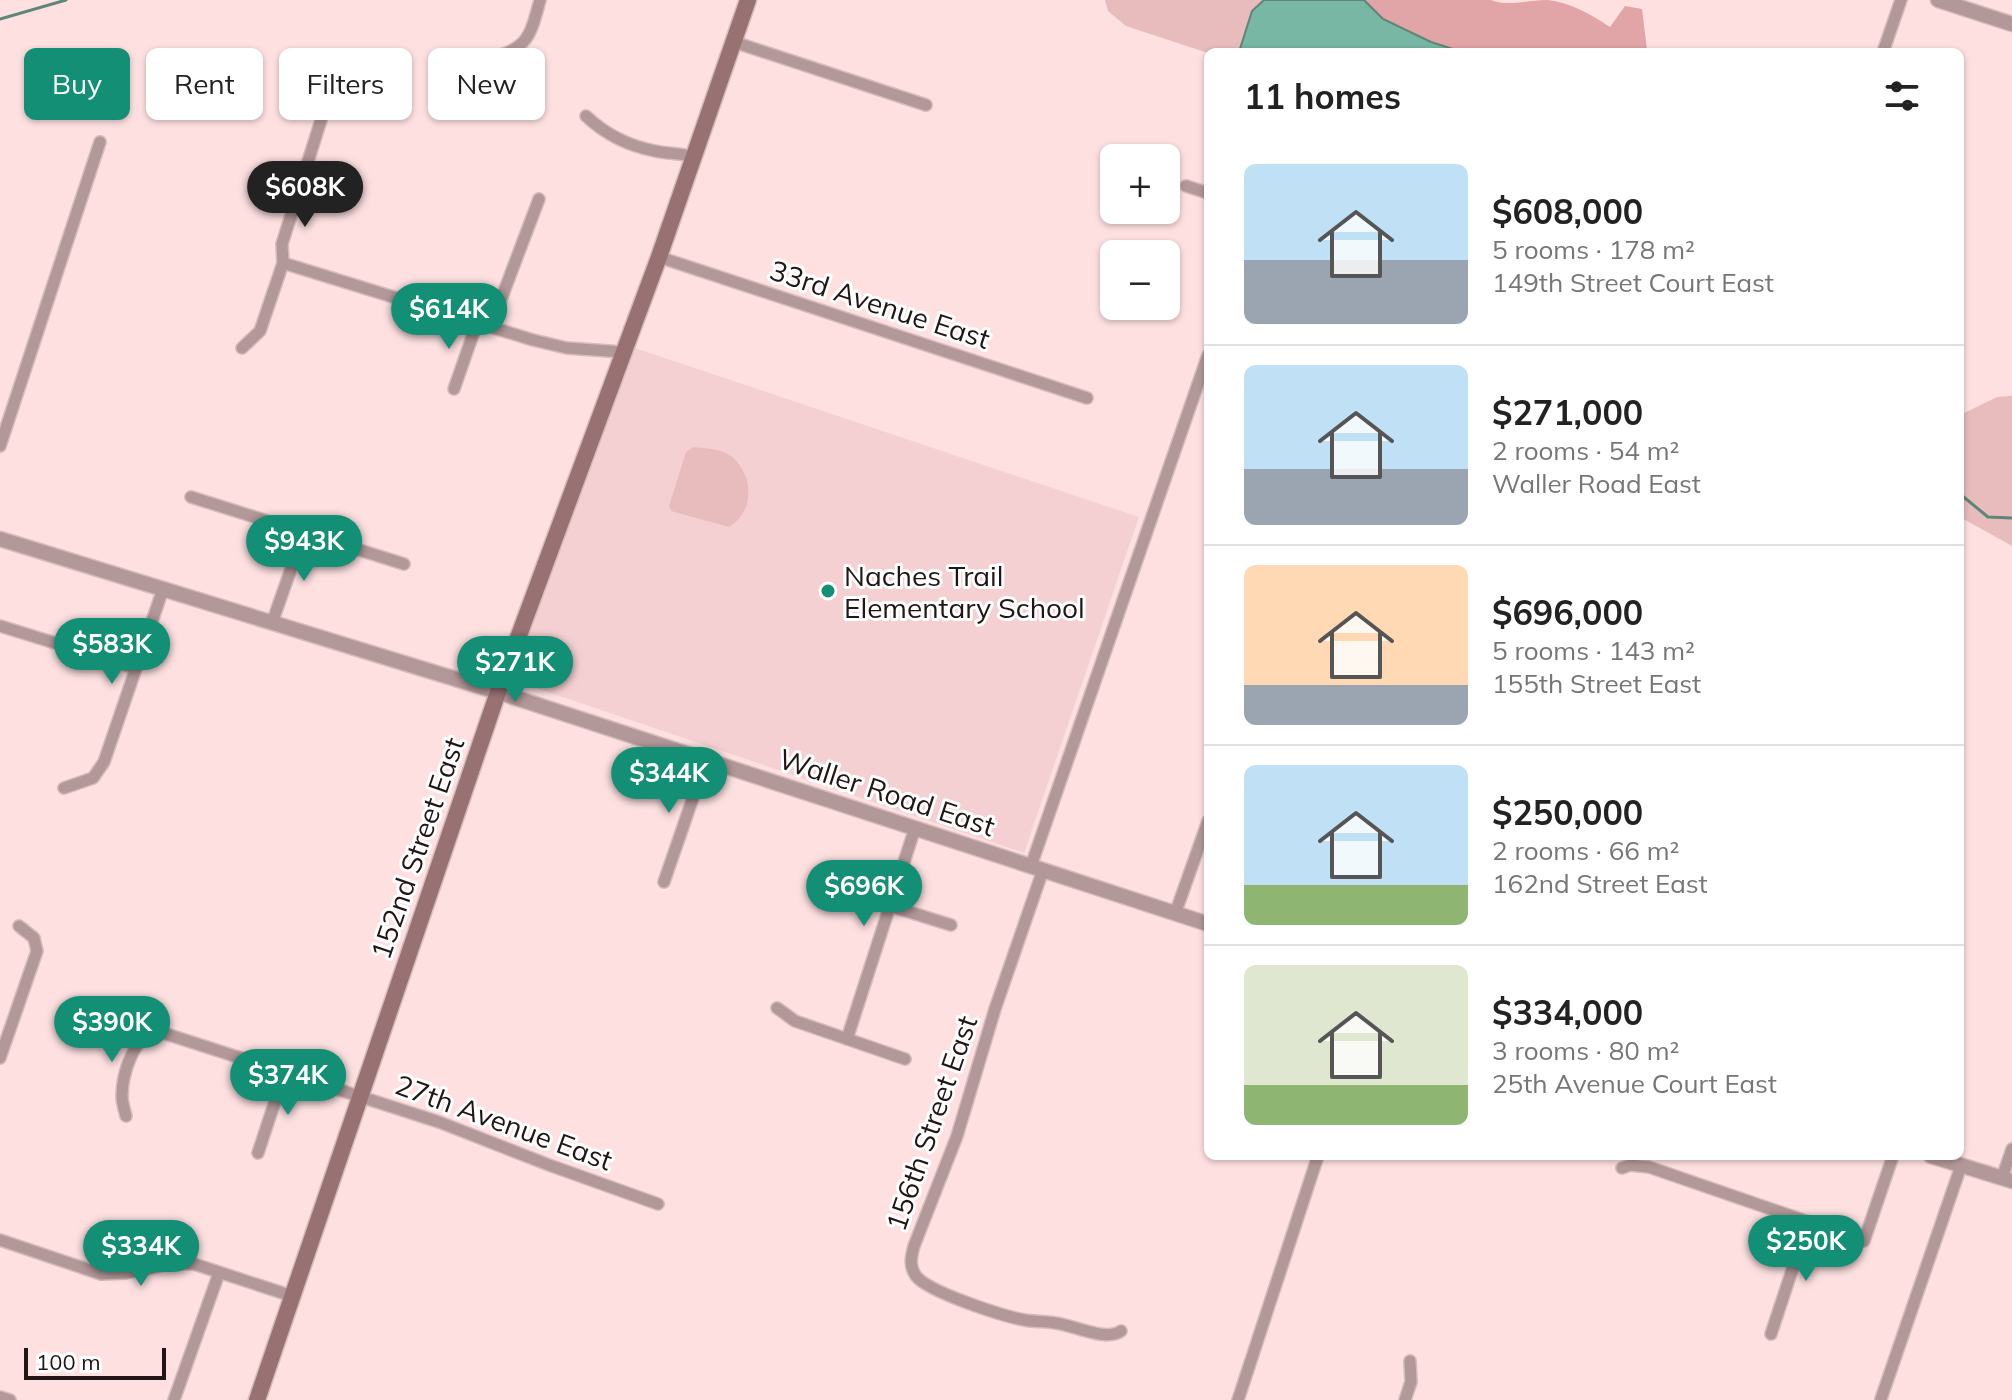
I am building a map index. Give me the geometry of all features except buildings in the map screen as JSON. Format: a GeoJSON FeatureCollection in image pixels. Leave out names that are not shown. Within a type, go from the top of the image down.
{"type":"FeatureCollection","features":[{"type":"Feature","properties":{"kind":"main road","name":"152nd Street East"},"geometry":{"type":"LineString","coordinates":[[257,1400],[498,692],[659,257],[748,0]]}},
{"type":"Feature","properties":{"kind":"street"},"geometry":{"type":"LineString","coordinates":[[519,48],[530,35],[540,0]]}},
{"type":"Feature","properties":{"kind":"street"},"geometry":{"type":"LineString","coordinates":[[1884,48],[1901,0]]}},
{"type":"Feature","properties":{"kind":"street"},"geometry":{"type":"LineString","coordinates":[[1938,0],[2012,24]]}},
{"type":"Feature","properties":{"kind":"street"},"geometry":{"type":"LineString","coordinates":[[734,42],[926,105]]}},
{"type":"Feature","properties":{"kind":"street"},"geometry":{"type":"LineString","coordinates":[[586,116],[604,133],[656,152],[694,157]]}},
{"type":"Feature","properties":{"kind":"street"},"geometry":{"type":"LineString","coordinates":[[242,348],[260,331],[283,263],[282,244],[321,120]]}},
{"type":"Feature","properties":{"kind":"street"},"geometry":{"type":"LineString","coordinates":[[0,446],[100,142]]}},
{"type":"Feature","properties":{"kind":"street"},"geometry":{"type":"LineString","coordinates":[[1186,186],[1204,192]]}},
{"type":"Feature","properties":{"kind":"street"},"geometry":{"type":"LineString","coordinates":[[491,326],[539,199]]}},
{"type":"Feature","properties":{"kind":"street","name":"33rd Avenue East"},"geometry":{"type":"LineString","coordinates":[[659,257],[1087,398]]}},
{"type":"Feature","properties":{"kind":"street"},"geometry":{"type":"LineString","coordinates":[[283,263],[533,340],[567,348],[622,352]]}},
{"type":"Feature","properties":{"kind":"street"},"geometry":{"type":"LineString","coordinates":[[454,389],[477,323]]}},
{"type":"Feature","properties":{"kind":"street","name":"156th Street East"},"geometry":{"type":"LineString","coordinates":[[1121,1331],[1105,1334],[992,1312],[923,1283],[914,1274],[910,1262],[957,1136],[1037,868],[1204,367]]}},
{"type":"Feature","properties":{"kind":"street"},"geometry":{"type":"LineString","coordinates":[[191,497],[404,564]]}},
{"type":"Feature","properties":{"kind":"street"},"geometry":{"type":"LineString","coordinates":[[272,623],[304,532]]}},
{"type":"Feature","properties":{"kind":"street","name":"Waller Road East"},"geometry":{"type":"LineString","coordinates":[[0,539],[498,692],[1204,923]]}},
{"type":"Feature","properties":{"kind":"street"},"geometry":{"type":"LineString","coordinates":[[64,788],[85,782],[99,772],[163,589]]}},
{"type":"Feature","properties":{"kind":"street"},"geometry":{"type":"LineString","coordinates":[[0,626],[136,668]]}},
{"type":"Feature","properties":{"kind":"street"},"geometry":{"type":"LineString","coordinates":[[664,882],[706,760]]}},
{"type":"Feature","properties":{"kind":"street"},"geometry":{"type":"LineString","coordinates":[[847,1039],[915,828]]}},
{"type":"Feature","properties":{"kind":"street"},"geometry":{"type":"LineString","coordinates":[[1175,914],[1204,832]]}},
{"type":"Feature","properties":{"kind":"street"},"geometry":{"type":"LineString","coordinates":[[890,906],[951,925]]}},
{"type":"Feature","properties":{"kind":"street"},"geometry":{"type":"LineString","coordinates":[[0,1058],[37,951],[34,938],[19,926]]}},
{"type":"Feature","properties":{"kind":"street"},"geometry":{"type":"LineString","coordinates":[[777,1008],[795,1021],[905,1059]]}},
{"type":"Feature","properties":{"kind":"street","name":"27th Avenue East"},"geometry":{"type":"LineString","coordinates":[[126,1116],[123,1085],[138,1044],[150,1032],[175,1035],[439,1122],[658,1204]]}},
{"type":"Feature","properties":{"kind":"street"},"geometry":{"type":"LineString","coordinates":[[258,1153],[285,1071]]}},
{"type":"Feature","properties":{"kind":"street"},"geometry":{"type":"LineString","coordinates":[[1943,1160],[2007,1180],[2012,1149]]}},
{"type":"Feature","properties":{"kind":"street"},"geometry":{"type":"LineString","coordinates":[[1238,1400],[1317,1160]]}},
{"type":"Feature","properties":{"kind":"street"},"geometry":{"type":"LineString","coordinates":[[1622,1168],[1630,1165],[1649,1167],[1864,1241],[1892,1160]]}},
{"type":"Feature","properties":{"kind":"street"},"geometry":{"type":"LineString","coordinates":[[1881,1399],[1961,1166]]}},
{"type":"Feature","properties":{"kind":"street"},"geometry":{"type":"LineString","coordinates":[[1771,1334],[1808,1222]]}},
{"type":"Feature","properties":{"kind":"street"},"geometry":{"type":"LineString","coordinates":[[0,1240],[101,1274],[126,1273],[173,1263],[194,1264],[292,1296]]}},
{"type":"Feature","properties":{"kind":"street"},"geometry":{"type":"LineString","coordinates":[[174,1400],[219,1273]]}},
{"type":"Feature","properties":{"kind":"street"},"geometry":{"type":"LineString","coordinates":[[1405,1400],[1411,1382],[1410,1361]]}},
{"type":"Feature","properties":{"kind":"street"},"geometry":{"type":"LineString","coordinates":[[0,1397],[10,1400]]}},
{"type":"Feature","properties":{"kind":"shaded area"},"geometry":{"type":"Polygon","coordinates":[[[1105,0],[1264,0],[1252,11],[1240,48],[1204,48],[1204,52],[1126,26],[1108,11],[1105,0]]]}},
{"type":"Feature","properties":{"kind":"shaded area"},"geometry":{"type":"Polygon","coordinates":[[[1264,0],[1364,0],[1383,19],[1450,48],[1240,48],[1252,11],[1264,0]]]}},
{"type":"Feature","properties":{"kind":"shaded area"},"geometry":{"type":"Polygon","coordinates":[[[1364,0],[1491,0],[1511,3],[1547,0],[1572,6],[1610,27],[1625,6],[1642,9],[1647,48],[1450,48],[1383,19],[1364,0]]]}},
{"type":"Feature","properties":{"kind":"shaded area","name":"Naches Trail Elementary School"},"geometry":{"type":"Polygon","coordinates":[[[632,347],[1139,517],[1024,853],[527,685],[515,666],[632,347]]]}},
{"type":"Feature","properties":{"kind":"shaded area"},"geometry":{"type":"Polygon","coordinates":[[[2012,396],[2012,546],[1964,519],[1964,413],[1997,397],[2012,396]]]}},
{"type":"Feature","properties":{"kind":"shaded area"},"geometry":{"type":"Polygon","coordinates":[[[693,447],[713,449],[731,456],[744,473],[747,503],[744,512],[729,527],[671,511],[669,506],[686,452],[693,447]]]}},
{"type":"Feature","properties":{"kind":"waterway"},"geometry":{"type":"LineString","coordinates":[[0,19],[66,0]]}},
{"type":"Feature","properties":{"kind":"waterway"},"geometry":{"type":"LineString","coordinates":[[1964,497],[1988,517],[2012,518]]}},
{"type":"Feature","properties":{"kind":"place","name":"Naches Trail Elementary School"},"geometry":{"type":"Point","coordinates":[828,591]}}]}
